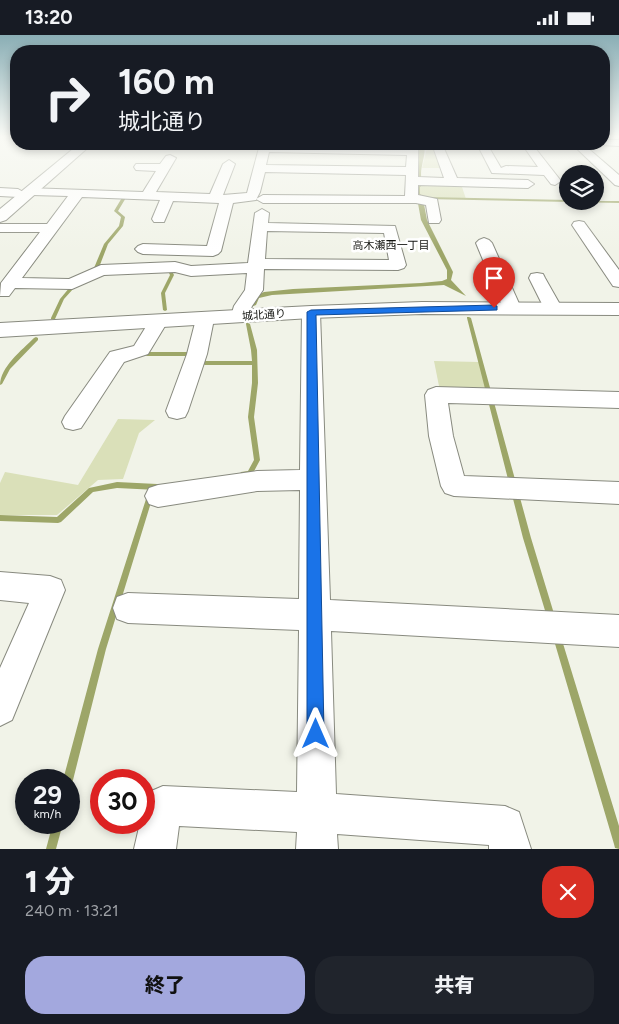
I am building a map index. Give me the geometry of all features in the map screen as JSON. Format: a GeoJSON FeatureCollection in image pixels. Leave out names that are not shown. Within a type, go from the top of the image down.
{"type":"FeatureCollection","features":[{"type":"Feature","properties":{"kind":"main road"},"geometry":{"type":"LineString","coordinates":[[0,217],[43,175]]}},
{"type":"Feature","properties":{"kind":"main road"},"geometry":{"type":"LineString","coordinates":[[0,206],[25,192],[47,175]]}},
{"type":"Feature","properties":{"kind":"main road","name":"城北通り"},"geometry":{"type":"LineString","coordinates":[[0,330],[311,312],[422,308],[512,308],[550,303],[619,309]]}},
{"type":"Feature","properties":{"kind":"street"},"geometry":{"type":"LineString","coordinates":[[148,194],[160,175]]}},
{"type":"Feature","properties":{"kind":"street"},"geometry":{"type":"LineString","coordinates":[[143,249],[213,251],[220,197],[226,175]]}},
{"type":"Feature","properties":{"kind":"street"},"geometry":{"type":"LineString","coordinates":[[240,317],[242,306],[254,290],[259,227],[257,198],[254,192],[258,175]]}},
{"type":"Feature","properties":{"kind":"street"},"geometry":{"type":"LineString","coordinates":[[393,175],[412,176],[427,182],[449,175]]}},
{"type":"Feature","properties":{"kind":"street"},"geometry":{"type":"LineString","coordinates":[[459,175],[528,184]]}},
{"type":"Feature","properties":{"kind":"street"},"geometry":{"type":"LineString","coordinates":[[550,175],[556,182]]}},
{"type":"Feature","properties":{"kind":"street"},"geometry":{"type":"LineString","coordinates":[[412,176],[418,199]]}},
{"type":"Feature","properties":{"kind":"street"},"geometry":{"type":"LineString","coordinates":[[0,192],[148,194],[168,197],[418,199],[432,202],[434,220]]}},
{"type":"Feature","properties":{"kind":"street"},"geometry":{"type":"LineString","coordinates":[[5,289],[77,194]]}},
{"type":"Feature","properties":{"kind":"street"},"geometry":{"type":"LineString","coordinates":[[158,219],[168,197]]}},
{"type":"Feature","properties":{"kind":"street"},"geometry":{"type":"LineString","coordinates":[[579,225],[619,282]]}},
{"type":"Feature","properties":{"kind":"street"},"geometry":{"type":"LineString","coordinates":[[5,289],[72,284],[101,270],[175,267],[191,271],[256,266],[398,265],[390,229],[259,227]]}},
{"type":"Feature","properties":{"kind":"street"},"geometry":{"type":"LineString","coordinates":[[0,228],[51,228]]}},
{"type":"Feature","properties":{"kind":"street"},"geometry":{"type":"LineString","coordinates":[[484,243],[512,308]]}},
{"type":"Feature","properties":{"kind":"street"},"geometry":{"type":"LineString","coordinates":[[537,278],[550,303]]}},
{"type":"Feature","properties":{"kind":"street"},"geometry":{"type":"LineString","coordinates":[[311,312],[317,831]]}},
{"type":"Feature","properties":{"kind":"street"},"geometry":{"type":"LineString","coordinates":[[177,411],[196,358],[205,319]]}},
{"type":"Feature","properties":{"kind":"street"},"geometry":{"type":"LineString","coordinates":[[73,422],[117,357],[137,351],[159,321]]}},
{"type":"Feature","properties":{"kind":"street"},"geometry":{"type":"LineString","coordinates":[[619,401],[436,395],[441,436],[454,486],[619,493]]}},
{"type":"Feature","properties":{"kind":"street"},"geometry":{"type":"LineString","coordinates":[[158,496],[257,481],[313,480]]}},
{"type":"Feature","properties":{"kind":"street"},"geometry":{"type":"LineString","coordinates":[[0,586],[50,590],[0,708]]}},
{"type":"Feature","properties":{"kind":"street"},"geometry":{"type":"LineString","coordinates":[[128,608],[314,615],[619,631]]}},
{"type":"Feature","properties":{"kind":"street"},"geometry":{"type":"LineString","coordinates":[[155,849],[163,806],[317,831],[505,826],[510,849]]}},
{"type":"Feature","properties":{"kind":"shaded area"},"geometry":{"type":"Polygon","coordinates":[[[416,175],[421,175],[423,184],[420,187],[420,194],[426,198],[423,199],[427,220],[453,272],[451,280],[466,296],[444,285],[272,295],[259,298],[256,305],[251,307],[254,297],[264,292],[421,283],[447,279],[447,270],[421,220],[417,198],[416,175]]]}},
{"type":"Feature","properties":{"kind":"shaded area"},"geometry":{"type":"Polygon","coordinates":[[[421,183],[461,184],[466,199],[418,198],[417,190],[421,183]]]}},
{"type":"Feature","properties":{"kind":"shaded area"},"geometry":{"type":"Polygon","coordinates":[[[434,361],[479,362],[488,392],[440,391],[434,361]]]}},
{"type":"Feature","properties":{"kind":"shaded area"},"geometry":{"type":"Polygon","coordinates":[[[118,419],[155,420],[139,433],[123,479],[98,480],[57,515],[0,515],[0,483],[5,472],[78,485],[118,419]]]}},
{"type":"Feature","properties":{"kind":"waterway"},"geometry":{"type":"LineString","coordinates":[[90,271],[96,269],[106,244],[121,226],[123,217],[116,211],[125,196]]}},
{"type":"Feature","properties":{"kind":"waterway"},"geometry":{"type":"LineString","coordinates":[[426,198],[559,201]]}},
{"type":"Feature","properties":{"kind":"waterway"},"geometry":{"type":"LineString","coordinates":[[604,202],[619,202]]}},
{"type":"Feature","properties":{"kind":"waterway"},"geometry":{"type":"LineString","coordinates":[[164,270],[169,270],[172,275],[163,293],[165,310]]}},
{"type":"Feature","properties":{"kind":"waterway"},"geometry":{"type":"LineString","coordinates":[[53,318],[62,299],[72,288]]}},
{"type":"Feature","properties":{"kind":"waterway"},"geometry":{"type":"LineString","coordinates":[[469,318],[527,538],[551,617]]}},
{"type":"Feature","properties":{"kind":"waterway"},"geometry":{"type":"LineString","coordinates":[[243,474],[250,473],[257,460],[251,417],[255,383],[254,350],[248,324]]}},
{"type":"Feature","properties":{"kind":"waterway"},"geometry":{"type":"LineString","coordinates":[[0,383],[8,368],[36,339]]}},
{"type":"Feature","properties":{"kind":"waterway"},"geometry":{"type":"LineString","coordinates":[[140,351],[147,354],[189,354],[205,363],[253,363]]}},
{"type":"Feature","properties":{"kind":"waterway"},"geometry":{"type":"LineString","coordinates":[[0,518],[58,520],[91,490],[117,485],[157,487]]}},
{"type":"Feature","properties":{"kind":"waterway"},"geometry":{"type":"LineString","coordinates":[[71,769],[102,649],[150,496]]}},
{"type":"Feature","properties":{"kind":"waterway"},"geometry":{"type":"LineString","coordinates":[[557,637],[619,844]]}},
{"type":"Feature","properties":{"kind":"waterway"},"geometry":{"type":"LineString","coordinates":[[51,849],[55,834]]}},
{"type":"Feature","properties":{"kind":"district","name":"高木瀬西一丁目"},"geometry":{"type":"Point","coordinates":[391,245]}},
{"type":"Feature","properties":{"kind":"route"},"geometry":{"type":"LineString","coordinates":[[316,734],[311,312],[422,308],[494,308]]}}]}
